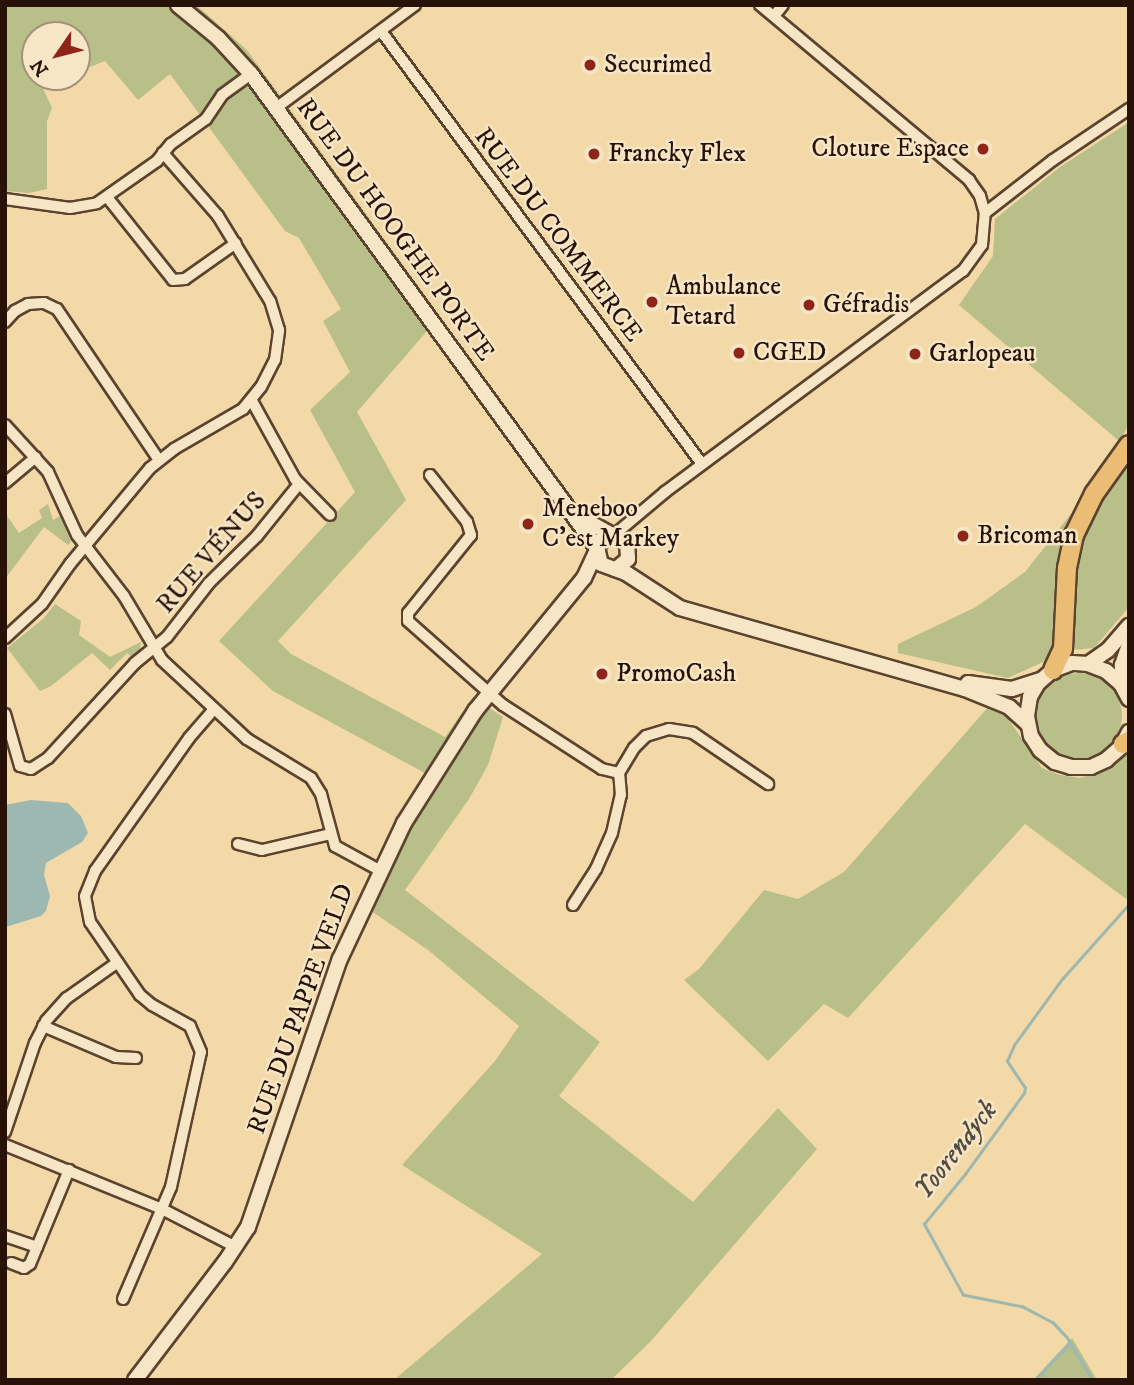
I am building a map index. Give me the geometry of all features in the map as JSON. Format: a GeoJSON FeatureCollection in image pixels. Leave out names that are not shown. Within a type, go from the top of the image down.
{"type":"FeatureCollection","features":[{"type":"Feature","properties":{"kind":"highway"},"geometry":{"type":"LineString","coordinates":[[1047,675],[1063,649],[1067,568],[1074,535],[1094,494],[1129,445]]}},
{"type":"Feature","properties":{"kind":"street","name":"RUE DU HOOGHE PORTE"},"geometry":{"type":"LineString","coordinates":[[178,5],[218,38],[251,74],[596,550]]}},
{"type":"Feature","properties":{"kind":"street"},"geometry":{"type":"LineString","coordinates":[[276,108],[415,5]]}},
{"type":"Feature","properties":{"kind":"street"},"geometry":{"type":"LineString","coordinates":[[760,5],[969,180],[980,196],[985,213],[982,245],[962,271],[702,464],[613,536],[602,540],[596,550],[600,562],[631,575],[660,597],[695,614],[912,672],[989,698],[1018,713],[1028,724]]}},
{"type":"Feature","properties":{"kind":"street"},"geometry":{"type":"LineString","coordinates":[[774,16],[783,5]]}},
{"type":"Feature","properties":{"kind":"street","name":"RUE DU COMMERCE"},"geometry":{"type":"LineString","coordinates":[[381,31],[702,464]]}},
{"type":"Feature","properties":{"kind":"street"},"geometry":{"type":"LineString","coordinates":[[5,199],[76,208],[97,203],[206,119],[222,95],[251,74]]}},
{"type":"Feature","properties":{"kind":"street"},"geometry":{"type":"LineString","coordinates":[[985,213],[1053,160],[1129,109]]}},
{"type":"Feature","properties":{"kind":"street"},"geometry":{"type":"LineString","coordinates":[[5,638],[38,610],[84,547],[159,459],[235,415],[251,401],[275,360],[278,324],[270,300],[236,243],[197,189],[163,153]]}},
{"type":"Feature","properties":{"kind":"street"},"geometry":{"type":"LineString","coordinates":[[107,197],[173,280],[186,279],[236,243]]}},
{"type":"Feature","properties":{"kind":"street"},"geometry":{"type":"LineString","coordinates":[[5,322],[15,311],[28,304],[44,303],[57,309],[159,459]]}},
{"type":"Feature","properties":{"kind":"street"},"geometry":{"type":"LineString","coordinates":[[251,401],[274,446],[299,484],[330,515]]}},
{"type":"Feature","properties":{"kind":"street"},"geometry":{"type":"LineString","coordinates":[[5,425],[36,457],[51,478],[67,517],[84,547],[120,591],[162,660],[247,739],[313,781],[321,794],[330,834],[339,849],[379,870]]}},
{"type":"Feature","properties":{"kind":"street"},"geometry":{"type":"LineString","coordinates":[[5,483],[36,457]]}},
{"type":"Feature","properties":{"kind":"street"},"geometry":{"type":"LineString","coordinates":[[430,475],[467,522],[471,536],[407,618],[488,693],[602,769],[619,774]]}},
{"type":"Feature","properties":{"kind":"street","name":"RUE VÉNUS"},"geometry":{"type":"LineString","coordinates":[[5,714],[16,758],[25,769],[34,767],[51,754],[135,663],[167,637],[209,583],[257,536],[299,484]]}},
{"type":"Feature","properties":{"kind":"street","name":"RUE DU HOOGHE PORTE"},"geometry":{"type":"LineString","coordinates":[[558,497],[587,523],[613,536]]}},
{"type":"Feature","properties":{"kind":"street"},"geometry":{"type":"LineString","coordinates":[[612,568],[624,564],[635,525],[646,508]]}},
{"type":"Feature","properties":{"kind":"street"},"geometry":{"type":"LineString","coordinates":[[613,536],[624,540],[639,574],[660,597]]}},
{"type":"Feature","properties":{"kind":"street","name":"RUE DU PAPPE VELD"},"geometry":{"type":"LineString","coordinates":[[135,1380],[236,1247],[251,1220],[340,959],[379,870],[433,773],[488,693],[573,592],[590,568],[596,550]]}},
{"type":"Feature","properties":{"kind":"street","name":"RUE DU PAPPE VELD"},"geometry":{"type":"LineString","coordinates":[[573,592],[612,568]]}},
{"type":"Feature","properties":{"kind":"street"},"geometry":{"type":"LineString","coordinates":[[1088,664],[1103,654],[1129,626]]}},
{"type":"Feature","properties":{"kind":"street"},"geometry":{"type":"LineString","coordinates":[[1126,693],[1122,665],[1129,645]]}},
{"type":"Feature","properties":{"kind":"street"},"geometry":{"type":"LineString","coordinates":[[912,672],[1008,690],[1024,688],[1068,664],[1088,664],[1110,673],[1126,693]]}},
{"type":"Feature","properties":{"kind":"street"},"geometry":{"type":"LineString","coordinates":[[1047,675],[1029,700],[1028,724],[1033,740],[1042,752],[1055,762],[1071,767],[1087,767],[1102,762],[1127,739]]}},
{"type":"Feature","properties":{"kind":"street"},"geometry":{"type":"LineString","coordinates":[[123,1299],[173,1182],[200,1064],[200,1046],[185,1022],[143,999],[88,918],[85,896],[92,876],[188,738],[214,709]]}},
{"type":"Feature","properties":{"kind":"street"},"geometry":{"type":"LineString","coordinates":[[573,905],[596,869],[609,841],[621,795],[619,774],[634,748],[646,736],[675,729],[700,736],[768,784]]}},
{"type":"Feature","properties":{"kind":"street"},"geometry":{"type":"LineString","coordinates":[[238,844],[262,850],[330,834]]}},
{"type":"Feature","properties":{"kind":"street"},"geometry":{"type":"LineString","coordinates":[[5,1132],[43,1026],[67,998],[117,962]]}},
{"type":"Feature","properties":{"kind":"street"},"geometry":{"type":"LineString","coordinates":[[43,1026],[116,1057],[136,1058]]}},
{"type":"Feature","properties":{"kind":"street"},"geometry":{"type":"LineString","coordinates":[[5,1144],[162,1209],[236,1247]]}},
{"type":"Feature","properties":{"kind":"street"},"geometry":{"type":"LineString","coordinates":[[11,1263],[26,1268],[69,1170]]}},
{"type":"Feature","properties":{"kind":"street"},"geometry":{"type":"LineString","coordinates":[[5,1236],[37,1247]]}},
{"type":"Feature","properties":{"kind":"green space"},"geometry":{"type":"Polygon","coordinates":[[[5,5],[196,5],[247,50],[440,316],[357,412],[406,500],[278,641],[291,654],[445,737],[473,697],[503,717],[488,765],[469,799],[405,890],[600,1042],[559,1096],[693,1202],[778,1108],[817,1149],[651,1341],[611,1380],[394,1380],[542,1254],[402,1165],[495,1061],[519,1026],[428,950],[370,910],[411,822],[436,779],[273,691],[219,641],[355,492],[310,410],[350,372],[323,321],[341,309],[299,238],[285,231],[170,74],[138,100],[105,61],[91,66],[91,21],[21,21],[21,91],[44,91],[52,108],[47,121],[47,189],[29,193],[5,191],[5,5]]]}},
{"type":"Feature","properties":{"kind":"green space"},"geometry":{"type":"Polygon","coordinates":[[[1129,122],[1129,425],[1119,441],[959,305],[993,256],[995,219],[1060,167],[1129,122]]]}},
{"type":"Feature","properties":{"kind":"green space"},"geometry":{"type":"Polygon","coordinates":[[[1129,457],[1129,607],[1094,648],[1073,650],[1075,546],[1104,489],[1129,457]]]}},
{"type":"Feature","properties":{"kind":"green space"},"geometry":{"type":"Polygon","coordinates":[[[48,504],[53,520],[60,516],[71,542],[68,545],[44,527],[5,579],[5,513],[19,533],[42,518],[39,510],[48,504]]]}},
{"type":"Feature","properties":{"kind":"green space"},"geometry":{"type":"Polygon","coordinates":[[[1074,510],[1060,547],[1052,658],[1008,678],[898,653],[898,644],[976,607],[1025,572],[1074,510]]]}},
{"type":"Feature","properties":{"kind":"green space"},"geometry":{"type":"Polygon","coordinates":[[[55,604],[81,621],[79,635],[110,657],[141,642],[140,649],[132,657],[127,653],[110,670],[92,653],[51,686],[40,691],[7,648],[43,619],[55,604]]]}},
{"type":"Feature","properties":{"kind":"green space"},"geometry":{"type":"Polygon","coordinates":[[[1079,673],[1103,680],[1115,692],[1122,716],[1115,740],[1103,752],[1079,759],[1055,752],[1043,740],[1036,716],[1043,692],[1055,680],[1079,673]]]}},
{"type":"Feature","properties":{"kind":"green space"},"geometry":{"type":"Polygon","coordinates":[[[989,706],[1004,713],[1042,768],[1060,775],[1080,778],[1104,770],[1129,749],[1129,901],[1025,824],[848,1018],[824,1004],[768,1061],[684,980],[699,969],[764,890],[798,899],[844,872],[989,706]]]}},
{"type":"Feature","properties":{"kind":"green space"},"geometry":{"type":"Polygon","coordinates":[[[1072,1338],[1097,1380],[1033,1380],[1072,1338]]]}},
{"type":"Feature","properties":{"kind":"water"},"geometry":{"type":"Polygon","coordinates":[[[31,800],[68,803],[81,816],[88,833],[82,842],[46,863],[44,875],[50,896],[46,911],[41,916],[6,927],[5,805],[31,800]]]}},
{"type":"Feature","properties":{"kind":"waterway","name":"Yoorendyck"},"geometry":{"type":"LineString","coordinates":[[1092,1380],[1067,1338],[1053,1323],[1023,1307],[963,1295],[924,1224],[965,1174],[1024,1093],[1025,1088],[1007,1061],[1014,1045],[1062,979],[1129,904]]}},
{"type":"Feature","properties":{"kind":"waterway"},"geometry":{"type":"LineString","coordinates":[[1035,1380],[1070,1343]]}},
{"type":"Feature","properties":{"kind":"place","name":"Securimed"},"geometry":{"type":"Point","coordinates":[590,65]}},
{"type":"Feature","properties":{"kind":"place","name":"Cloture Espace"},"geometry":{"type":"Point","coordinates":[983,149]}},
{"type":"Feature","properties":{"kind":"place","name":"Francky Flex"},"geometry":{"type":"Point","coordinates":[594,154]}},
{"type":"Feature","properties":{"kind":"place","name":"Ambulance Tetard"},"geometry":{"type":"Point","coordinates":[652,302]}},
{"type":"Feature","properties":{"kind":"place","name":"Géfradis"},"geometry":{"type":"Point","coordinates":[809,305]}},
{"type":"Feature","properties":{"kind":"place","name":"CGED"},"geometry":{"type":"Point","coordinates":[739,353]}},
{"type":"Feature","properties":{"kind":"place","name":"Garlopeau"},"geometry":{"type":"Point","coordinates":[915,354]}},
{"type":"Feature","properties":{"kind":"place","name":"Meneboo C'est Markey"},"geometry":{"type":"Point","coordinates":[528,524]}},
{"type":"Feature","properties":{"kind":"place","name":"Bricoman"},"geometry":{"type":"Point","coordinates":[963,536]}},
{"type":"Feature","properties":{"kind":"place","name":"PromoCash"},"geometry":{"type":"Point","coordinates":[602,674]}}]}
